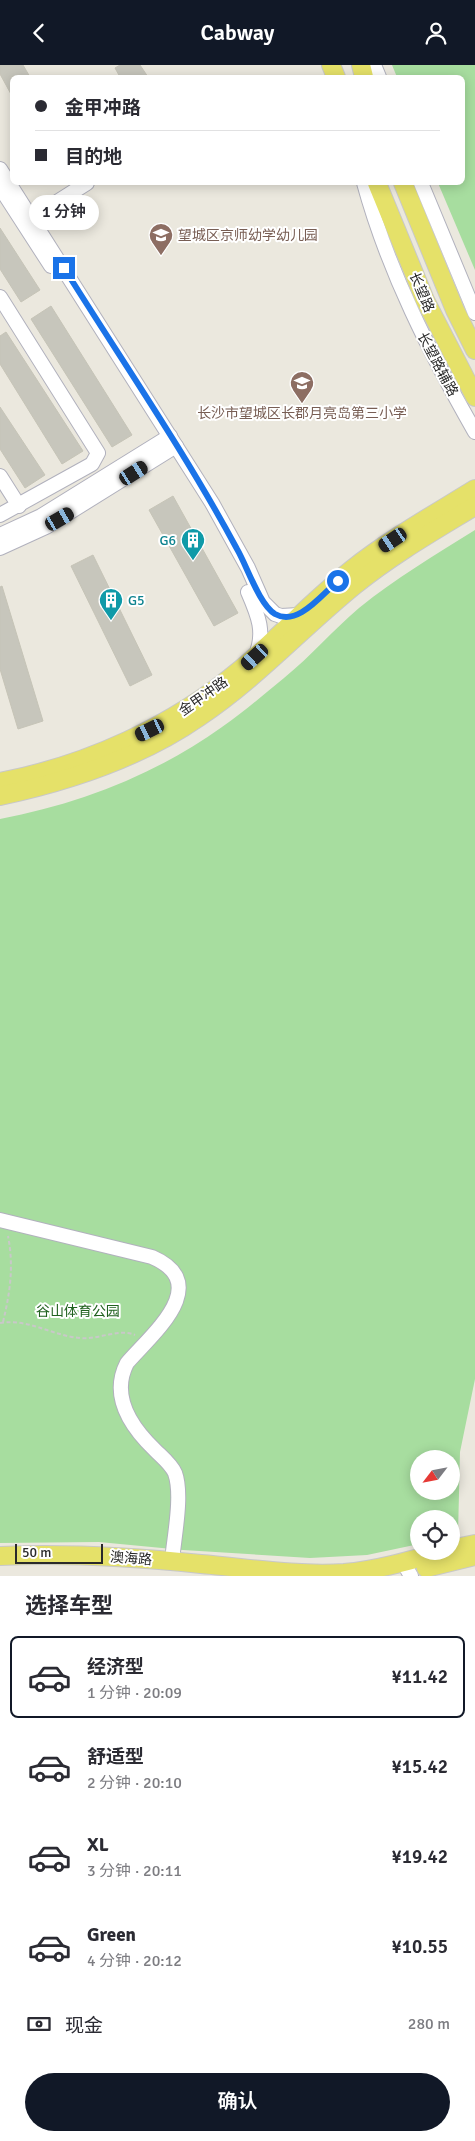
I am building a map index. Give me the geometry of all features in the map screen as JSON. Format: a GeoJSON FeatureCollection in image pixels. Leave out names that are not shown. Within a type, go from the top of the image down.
{"type":"FeatureCollection","features":[{"type":"Feature","properties":{"kind":"main road","name":"长望路"},"geometry":{"type":"LineString","coordinates":[[378,185],[440,332],[475,397]]}},
{"type":"Feature","properties":{"kind":"main road","name":"长望路"},"geometry":{"type":"LineString","coordinates":[[404,185],[475,350]]}},
{"type":"Feature","properties":{"kind":"main road","name":"金甲冲路"},"geometry":{"type":"LineString","coordinates":[[0,782],[74,762],[165,722],[216,689],[255,657],[298,615],[378,550],[473,494]]}},
{"type":"Feature","properties":{"kind":"main road","name":"金甲冲路"},"geometry":{"type":"LineString","coordinates":[[0,796],[37,788],[94,769],[143,749],[198,718],[256,674],[356,584],[473,494]]}},
{"type":"Feature","properties":{"kind":"main road"},"geometry":{"type":"LineString","coordinates":[[460,1547],[475,1544]]}},
{"type":"Feature","properties":{"kind":"main road","name":"澳海路"},"geometry":{"type":"LineString","coordinates":[[0,1556],[75,1555],[178,1570]]}},
{"type":"Feature","properties":{"kind":"main road"},"geometry":{"type":"LineString","coordinates":[[404,1572],[475,1556]]}},
{"type":"Feature","properties":{"kind":"main road"},"geometry":{"type":"LineString","coordinates":[[404,1572],[427,1560]]}},
{"type":"Feature","properties":{"kind":"main road","name":"澳海路"},"geometry":{"type":"LineString","coordinates":[[0,1567],[77,1566],[208,1572],[404,1572]]}},
{"type":"Feature","properties":{"kind":"street"},"geometry":{"type":"LineString","coordinates":[[0,169],[28,221],[169,444],[229,533],[263,602],[275,614],[281,616],[298,615]]}},
{"type":"Feature","properties":{"kind":"street"},"geometry":{"type":"LineString","coordinates":[[28,221],[84,185]]}},
{"type":"Feature","properties":{"kind":"street","name":"长望路辅路"},"geometry":{"type":"LineString","coordinates":[[365,185],[372,210],[410,307],[443,376],[475,432]]}},
{"type":"Feature","properties":{"kind":"street"},"geometry":{"type":"LineString","coordinates":[[421,185],[475,313]]}},
{"type":"Feature","properties":{"kind":"street"},"geometry":{"type":"LineString","coordinates":[[0,187],[28,221]]}},
{"type":"Feature","properties":{"kind":"street"},"geometry":{"type":"LineString","coordinates":[[0,297],[98,453],[92,464],[0,515]]}},
{"type":"Feature","properties":{"kind":"street"},"geometry":{"type":"LineString","coordinates":[[0,535],[41,517],[169,444]]}},
{"type":"Feature","properties":{"kind":"street"},"geometry":{"type":"LineString","coordinates":[[0,548],[46,527],[169,444]]}},
{"type":"Feature","properties":{"kind":"street"},"geometry":{"type":"LineString","coordinates":[[169,444],[221,538],[255,607],[262,637],[255,657]]}},
{"type":"Feature","properties":{"kind":"street"},"geometry":{"type":"LineString","coordinates":[[0,476],[19,506]]}},
{"type":"Feature","properties":{"kind":"street"},"geometry":{"type":"LineString","coordinates":[[1,1220],[152,1257],[164,1262],[172,1270],[180,1292],[176,1305],[126,1363],[121,1374],[120,1387],[122,1403],[136,1430],[168,1463],[175,1473],[178,1570]]}},
{"type":"Feature","properties":{"kind":"path"},"geometry":{"type":"LineString","coordinates":[[1,1220],[8,1237],[12,1275],[10,1295],[1,1323],[17,1322],[83,1338],[130,1333],[145,1342]]}},
{"type":"Feature","properties":{"kind":"green space"},"geometry":{"type":"Polygon","coordinates":[[[392,65],[475,65],[475,270],[439,185],[465,185],[465,75],[396,75],[392,65]]]}},
{"type":"Feature","properties":{"kind":"green space","name":"谷山体育公园"},"geometry":{"type":"Polygon","coordinates":[[[475,530],[475,1379],[460,1452],[460,1450],[410,1450],[410,1500],[459,1500],[459,1510],[410,1510],[410,1546],[367,1555],[310,1558],[183,1550],[99,1542],[0,1543],[0,819],[30,813],[88,796],[144,773],[197,744],[238,715],[284,678],[349,616],[416,567],[475,530]]]}},
{"type":"Feature","properties":{"kind":"building"},"geometry":{"type":"Polygon","coordinates":[[[0,65],[23,65],[29,75],[10,75],[10,92],[0,74],[0,65]]]}},
{"type":"Feature","properties":{"kind":"building"},"geometry":{"type":"Polygon","coordinates":[[[120,65],[140,65],[147,75],[119,75],[115,68],[120,65]]]}},
{"type":"Feature","properties":{"kind":"building"},"geometry":{"type":"Polygon","coordinates":[[[0,228],[40,290],[21,302],[0,269],[0,228]]]}},
{"type":"Feature","properties":{"kind":"building"},"geometry":{"type":"Polygon","coordinates":[[[51,306],[132,435],[112,447],[31,319],[51,306]]]}},
{"type":"Feature","properties":{"kind":"building"},"geometry":{"type":"Polygon","coordinates":[[[6,332],[83,451],[62,464],[0,364],[0,336],[6,332]]]}},
{"type":"Feature","properties":{"kind":"building"},"geometry":{"type":"Polygon","coordinates":[[[0,407],[45,475],[25,488],[0,449],[0,407]]]}},
{"type":"Feature","properties":{"kind":"building","name":"G6"},"geometry":{"type":"Polygon","coordinates":[[[173,496],[238,613],[214,626],[149,510],[173,496]]]}},
{"type":"Feature","properties":{"kind":"building","name":"G5"},"geometry":{"type":"Polygon","coordinates":[[[93,555],[152,675],[130,686],[71,566],[93,555]]]}},
{"type":"Feature","properties":{"kind":"building"},"geometry":{"type":"Polygon","coordinates":[[[2,586],[43,721],[18,729],[0,669],[0,587],[2,586]]]}},
{"type":"Feature","properties":{"kind":"place","name":"望城区京师幼学幼儿园"},"geometry":{"type":"Point","coordinates":[161,256]}},
{"type":"Feature","properties":{"kind":"place","name":"长沙市望城区长郡月亮岛第三小学"},"geometry":{"type":"Point","coordinates":[302,404]}},
{"type":"Feature","properties":{"kind":"place","name":"G6"},"geometry":{"type":"Point","coordinates":[193,561]}},
{"type":"Feature","properties":{"kind":"place","name":"G5"},"geometry":{"type":"Point","coordinates":[111,621]}},
{"type":"Feature","properties":{"kind":"route"},"geometry":{"type":"LineString","coordinates":[[64,268],[212,503],[248,568],[263,602],[269,609],[281,616],[298,615],[338,581]]}}]}
